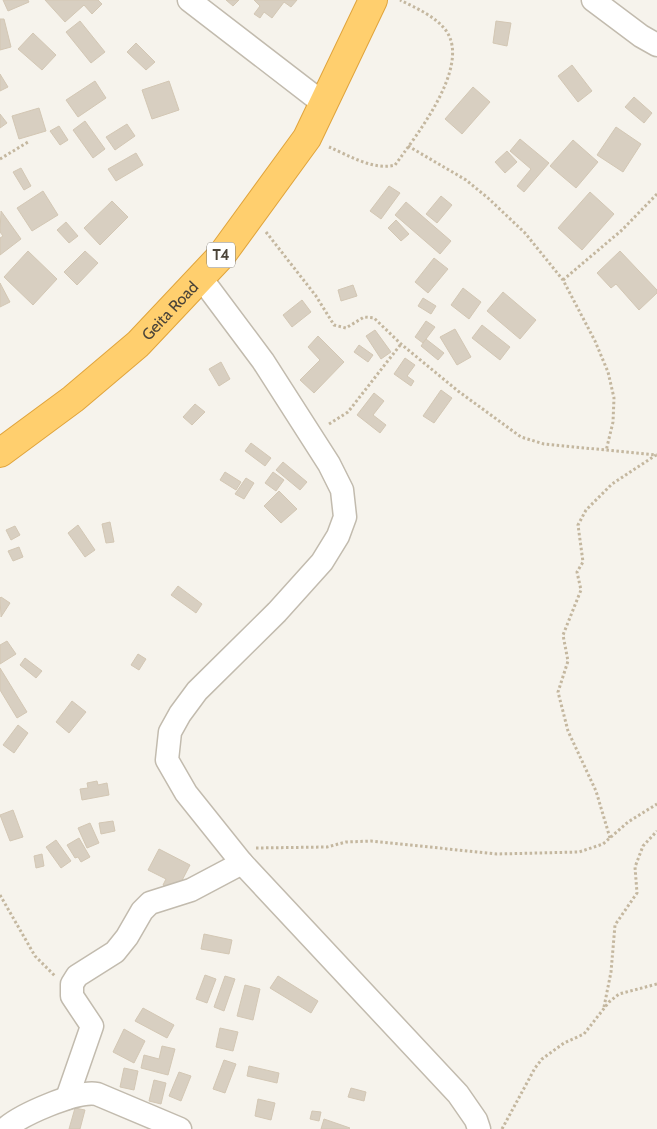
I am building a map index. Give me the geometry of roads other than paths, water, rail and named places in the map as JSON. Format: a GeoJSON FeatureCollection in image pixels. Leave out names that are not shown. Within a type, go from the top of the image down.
{"type":"FeatureCollection","features":[{"type":"Feature","properties":{"kind":"highway","name":"Geita Road"},"geometry":{"type":"LineString","coordinates":[[0,453],[73,398],[138,344],[201,278],[307,138],[373,0]]}},
{"type":"Feature","properties":{"kind":"street"},"geometry":{"type":"LineString","coordinates":[[189,0],[324,104]]}},
{"type":"Feature","properties":{"kind":"street"},"geometry":{"type":"LineString","coordinates":[[593,0],[657,45]]}},
{"type":"Feature","properties":{"kind":"street"},"geometry":{"type":"LineString","coordinates":[[201,278],[262,361],[310,433],[342,490],[345,517],[338,536],[322,562],[277,612],[198,691],[180,714],[170,732],[167,760],[186,793],[237,856],[458,1094],[476,1120],[479,1129]]}},
{"type":"Feature","properties":{"kind":"street"},"geometry":{"type":"LineString","coordinates":[[67,1098],[92,1026],[72,996],[72,984],[77,976],[115,952],[127,937],[142,911],[150,903],[191,890],[237,856]]}},
{"type":"Feature","properties":{"kind":"street"},"geometry":{"type":"LineString","coordinates":[[5,1129],[13,1122],[67,1098],[87,1093],[97,1094],[180,1129]]}}]}
